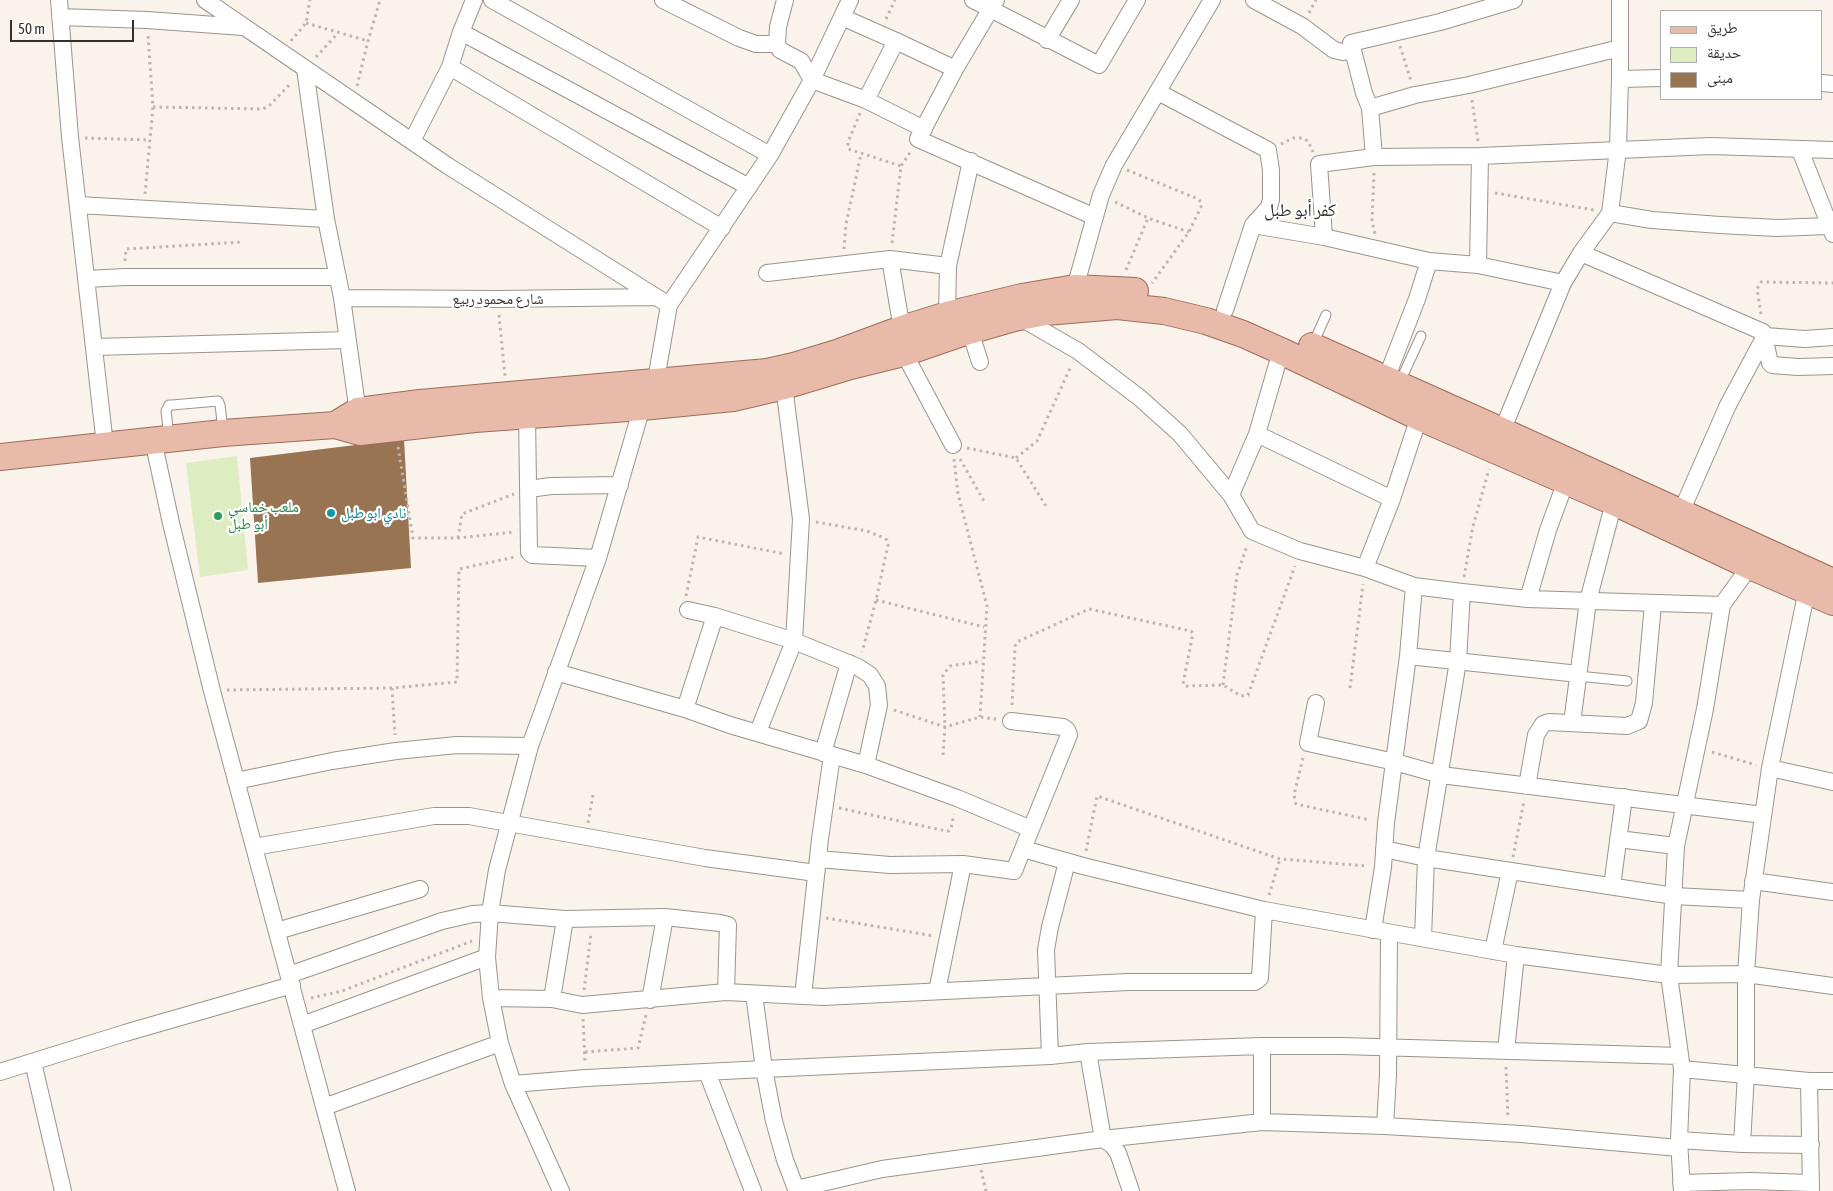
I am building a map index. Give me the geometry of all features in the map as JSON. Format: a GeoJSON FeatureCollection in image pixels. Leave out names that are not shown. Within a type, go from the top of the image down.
{"type":"FeatureCollection","features":[{"type":"Feature","properties":{"kind":"main road"},"geometry":{"type":"LineString","coordinates":[[359,421],[396,428],[475,419],[642,408],[733,398],[784,386],[847,367],[903,341],[947,315],[1022,297],[1075,288],[1146,292],[1190,299],[1264,324],[1392,382],[1499,440],[1566,481],[1833,602]]}},
{"type":"Feature","properties":{"kind":"main road"},"geometry":{"type":"LineString","coordinates":[[0,457],[105,444],[335,425],[359,421],[420,402],[507,396],[656,380],[767,372],[837,353],[970,331],[1046,312],[1117,306],[1164,311],[1206,321],[1282,351],[1420,417],[1499,440],[1681,512],[1833,582]]}},
{"type":"Feature","properties":{"kind":"street"},"geometry":{"type":"LineString","coordinates":[[59,0],[70,137],[105,444]]}},
{"type":"Feature","properties":{"kind":"street"},"geometry":{"type":"LineString","coordinates":[[412,141],[450,67],[474,0]]}},
{"type":"Feature","properties":{"kind":"street"},"geometry":{"type":"LineString","coordinates":[[492,0],[770,155]]}},
{"type":"Feature","properties":{"kind":"street"},"geometry":{"type":"LineString","coordinates":[[663,0],[739,38],[756,44],[777,44]]}},
{"type":"Feature","properties":{"kind":"street"},"geometry":{"type":"LineString","coordinates":[[785,0],[778,27],[777,44],[780,50],[801,61],[812,80],[866,100],[924,129]]}},
{"type":"Feature","properties":{"kind":"street"},"geometry":{"type":"LineString","coordinates":[[656,380],[669,305],[770,155],[812,80],[850,0]]}},
{"type":"Feature","properties":{"kind":"street"},"geometry":{"type":"LineString","coordinates":[[973,0],[993,5],[1048,40],[1100,65],[1137,0]]}},
{"type":"Feature","properties":{"kind":"street"},"geometry":{"type":"LineString","coordinates":[[1048,40],[1071,0]]}},
{"type":"Feature","properties":{"kind":"street"},"geometry":{"type":"LineString","coordinates":[[1075,288],[1101,195],[1114,165],[1212,0]]}},
{"type":"Feature","properties":{"kind":"street"},"geometry":{"type":"LineString","coordinates":[[1254,0],[1302,26],[1334,50],[1343,52],[1352,50]]}},
{"type":"Feature","properties":{"kind":"street"},"geometry":{"type":"LineString","coordinates":[[1374,157],[1370,108],[1352,50],[1352,42],[1440,22],[1514,0]]}},
{"type":"Feature","properties":{"kind":"street"},"geometry":{"type":"LineString","coordinates":[[1499,440],[1563,283],[1581,253],[1610,213],[1618,149],[1620,0]]}},
{"type":"Feature","properties":{"kind":"street"},"geometry":{"type":"LineString","coordinates":[[208,1],[243,27],[412,141],[669,305]]}},
{"type":"Feature","properties":{"kind":"street"},"geometry":{"type":"LineString","coordinates":[[993,5],[955,69],[918,140],[1095,217]]}},
{"type":"Feature","properties":{"kind":"street"},"geometry":{"type":"LineString","coordinates":[[60,17],[147,20],[243,27]]}},
{"type":"Feature","properties":{"kind":"street"},"geometry":{"type":"LineString","coordinates":[[842,18],[896,40],[955,69]]}},
{"type":"Feature","properties":{"kind":"street"},"geometry":{"type":"LineString","coordinates":[[461,32],[749,186]]}},
{"type":"Feature","properties":{"kind":"street"},"geometry":{"type":"LineString","coordinates":[[866,100],[896,40]]}},
{"type":"Feature","properties":{"kind":"street"},"geometry":{"type":"LineString","coordinates":[[1370,108],[1620,48]]}},
{"type":"Feature","properties":{"kind":"street"},"geometry":{"type":"LineString","coordinates":[[450,67],[722,228]]}},
{"type":"Feature","properties":{"kind":"street"},"geometry":{"type":"LineString","coordinates":[[305,68],[326,220],[342,298],[359,421]]}},
{"type":"Feature","properties":{"kind":"street"},"geometry":{"type":"LineString","coordinates":[[1620,79],[1660,78]]}},
{"type":"Feature","properties":{"kind":"street"},"geometry":{"type":"LineString","coordinates":[[1158,92],[1268,150],[1271,170],[1271,200],[1269,207],[1254,225],[1225,310]]}},
{"type":"Feature","properties":{"kind":"street"},"geometry":{"type":"LineString","coordinates":[[1324,237],[1318,164],[1374,157],[1480,156],[1711,146],[1833,150]]}},
{"type":"Feature","properties":{"kind":"street"},"geometry":{"type":"LineString","coordinates":[[1610,213],[1652,220],[1831,230],[1800,150]]}},
{"type":"Feature","properties":{"kind":"street"},"geometry":{"type":"LineString","coordinates":[[1478,265],[1480,156]]}},
{"type":"Feature","properties":{"kind":"street"},"geometry":{"type":"LineString","coordinates":[[947,315],[948,266],[971,162]]}},
{"type":"Feature","properties":{"kind":"street"},"geometry":{"type":"LineString","coordinates":[[78,205],[326,220]]}},
{"type":"Feature","properties":{"kind":"street"},"geometry":{"type":"LineString","coordinates":[[1254,225],[1324,237],[1429,261],[1478,265],[1563,283]]}},
{"type":"Feature","properties":{"kind":"street"},"geometry":{"type":"LineString","coordinates":[[1581,253],[1764,334],[1805,339],[1833,337]]}},
{"type":"Feature","properties":{"kind":"street"},"geometry":{"type":"LineString","coordinates":[[767,274],[890,259],[948,266]]}},
{"type":"Feature","properties":{"kind":"street"},"geometry":{"type":"LineString","coordinates":[[890,259],[903,341],[952,445]]}},
{"type":"Feature","properties":{"kind":"street"},"geometry":{"type":"LineString","coordinates":[[1392,382],[1429,261]]}},
{"type":"Feature","properties":{"kind":"street"},"geometry":{"type":"LineString","coordinates":[[86,279],[125,277],[338,277]]}},
{"type":"Feature","properties":{"kind":"street","name":"شارع محمود ربيع"},"geometry":{"type":"LineString","coordinates":[[342,298],[654,297]]}},
{"type":"Feature","properties":{"kind":"street"},"geometry":{"type":"LineString","coordinates":[[1020,317],[1078,351],[1140,398],[1180,434],[1231,495],[1252,530],[1300,551],[1365,568],[1414,586],[1528,599],[1722,605]]}},
{"type":"Feature","properties":{"kind":"street"},"geometry":{"type":"LineString","coordinates":[[970,331],[980,362]]}},
{"type":"Feature","properties":{"kind":"street"},"geometry":{"type":"LineString","coordinates":[[1764,334],[1772,365],[1798,367],[1833,366]]}},
{"type":"Feature","properties":{"kind":"street"},"geometry":{"type":"LineString","coordinates":[[1681,512],[1728,405],[1764,334]]}},
{"type":"Feature","properties":{"kind":"street"},"geometry":{"type":"LineString","coordinates":[[94,347],[347,340]]}},
{"type":"Feature","properties":{"kind":"street"},"geometry":{"type":"LineString","coordinates":[[1231,495],[1257,434],[1282,351]]}},
{"type":"Feature","properties":{"kind":"street"},"geometry":{"type":"LineString","coordinates":[[758,732],[794,641],[801,519],[784,386]]}},
{"type":"Feature","properties":{"kind":"street"},"geometry":{"type":"LineString","coordinates":[[561,1191],[513,1084],[500,1043],[491,998],[487,957],[490,913],[497,870],[530,746],[598,558],[642,408]]}},
{"type":"Feature","properties":{"kind":"street"},"geometry":{"type":"LineString","coordinates":[[527,416],[530,552],[531,554],[598,558]]}},
{"type":"Feature","properties":{"kind":"street"},"geometry":{"type":"LineString","coordinates":[[1365,568],[1392,499],[1420,417]]}},
{"type":"Feature","properties":{"kind":"street"},"geometry":{"type":"LineString","coordinates":[[1257,434],[1392,499]]}},
{"type":"Feature","properties":{"kind":"street"},"geometry":{"type":"LineString","coordinates":[[161,439],[212,691],[347,1191]]}},
{"type":"Feature","properties":{"kind":"street"},"geometry":{"type":"LineString","coordinates":[[1528,599],[1548,530],[1566,481]]}},
{"type":"Feature","properties":{"kind":"street"},"geometry":{"type":"LineString","coordinates":[[529,489],[551,486],[620,485]]}},
{"type":"Feature","properties":{"kind":"street"},"geometry":{"type":"LineString","coordinates":[[1572,723],[1588,601],[1614,502]]}},
{"type":"Feature","properties":{"kind":"street"},"geometry":{"type":"LineString","coordinates":[[1750,566],[1722,605],[1705,709],[1676,846],[1669,975],[1681,1063],[1679,1144],[1681,1187],[1750,1181],[1810,1187],[1809,1081]]}},
{"type":"Feature","properties":{"kind":"street"},"geometry":{"type":"LineString","coordinates":[[1385,1126],[1388,1048],[1381,932],[1384,849],[1408,656],[1414,586]]}},
{"type":"Feature","properties":{"kind":"street"},"geometry":{"type":"LineString","coordinates":[[1742,1144],[1746,1074],[1746,974],[1753,881],[1770,768],[1807,590]]}},
{"type":"Feature","properties":{"kind":"street"},"geometry":{"type":"LineString","coordinates":[[1423,938],[1426,858],[1458,661],[1462,592]]}},
{"type":"Feature","properties":{"kind":"street"},"geometry":{"type":"LineString","coordinates":[[1527,786],[1538,729],[1543,724],[1549,722],[1627,726],[1640,721],[1644,703],[1653,604]]}},
{"type":"Feature","properties":{"kind":"street"},"geometry":{"type":"LineString","coordinates":[[688,610],[715,616],[794,641],[865,670],[874,679],[877,686],[879,705],[866,765]]}},
{"type":"Feature","properties":{"kind":"street"},"geometry":{"type":"LineString","coordinates":[[685,709],[715,616]]}},
{"type":"Feature","properties":{"kind":"street"},"geometry":{"type":"LineString","coordinates":[[1408,656],[1578,675]]}},
{"type":"Feature","properties":{"kind":"street"},"geometry":{"type":"LineString","coordinates":[[803,996],[825,805],[827,754],[853,665]]}},
{"type":"Feature","properties":{"kind":"street"},"geometry":{"type":"LineString","coordinates":[[556,672],[685,709],[730,725],[866,765],[957,798],[1031,829]]}},
{"type":"Feature","properties":{"kind":"street"},"geometry":{"type":"LineString","coordinates":[[1316,703],[1308,743],[1395,762],[1441,775],[1763,814]]}},
{"type":"Feature","properties":{"kind":"street"},"geometry":{"type":"LineString","coordinates":[[254,847],[434,816],[469,816],[705,858],[817,866],[962,864],[1014,871],[1054,774],[1068,733],[1063,727],[1011,721]]}},
{"type":"Feature","properties":{"kind":"street"},"geometry":{"type":"LineString","coordinates":[[236,781],[332,761],[396,751],[457,745],[530,746]]}},
{"type":"Feature","properties":{"kind":"street"},"geometry":{"type":"LineString","coordinates":[[1770,768],[1833,782]]}},
{"type":"Feature","properties":{"kind":"street"},"geometry":{"type":"LineString","coordinates":[[1612,886],[1624,797]]}},
{"type":"Feature","properties":{"kind":"street"},"geometry":{"type":"LineString","coordinates":[[1618,839],[1676,846]]}},
{"type":"Feature","properties":{"kind":"street"},"geometry":{"type":"LineString","coordinates":[[1023,849],[1075,864],[1264,910],[1516,955],[1669,975],[1746,974],[1833,986]]}},
{"type":"Feature","properties":{"kind":"street"},"geometry":{"type":"LineString","coordinates":[[1384,849],[1426,858],[1674,896],[1751,900]]}},
{"type":"Feature","properties":{"kind":"street"},"geometry":{"type":"LineString","coordinates":[[937,991],[962,864]]}},
{"type":"Feature","properties":{"kind":"street"},"geometry":{"type":"LineString","coordinates":[[1050,1056],[1046,950],[1050,927],[1075,864]]}},
{"type":"Feature","properties":{"kind":"street"},"geometry":{"type":"LineString","coordinates":[[1494,951],[1510,871]]}},
{"type":"Feature","properties":{"kind":"street"},"geometry":{"type":"LineString","coordinates":[[1753,881],[1833,892]]}},
{"type":"Feature","properties":{"kind":"street"},"geometry":{"type":"LineString","coordinates":[[277,931],[420,888]]}},
{"type":"Feature","properties":{"kind":"street"},"geometry":{"type":"LineString","coordinates":[[491,998],[552,999],[582,1005],[726,992],[823,997],[1128,982],[1258,982],[1264,910]]}},
{"type":"Feature","properties":{"kind":"street"},"geometry":{"type":"LineString","coordinates":[[0,1072],[290,980],[442,921],[473,914],[490,913],[565,919],[665,917],[720,922],[728,925],[726,992]]}},
{"type":"Feature","properties":{"kind":"street"},"geometry":{"type":"LineString","coordinates":[[650,1000],[665,917]]}},
{"type":"Feature","properties":{"kind":"street"},"geometry":{"type":"LineString","coordinates":[[552,999],[565,919]]}},
{"type":"Feature","properties":{"kind":"street"},"geometry":{"type":"LineString","coordinates":[[1506,1051],[1516,955]]}},
{"type":"Feature","properties":{"kind":"street"},"geometry":{"type":"LineString","coordinates":[[302,1025],[487,957]]}},
{"type":"Feature","properties":{"kind":"street"},"geometry":{"type":"LineString","coordinates":[[754,994],[764,1068],[774,1121],[792,1190],[882,1169],[1103,1139],[1262,1122],[1385,1126],[1679,1144],[1811,1145]]}},
{"type":"Feature","properties":{"kind":"street"},"geometry":{"type":"LineString","coordinates":[[324,1107],[500,1043]]}},
{"type":"Feature","properties":{"kind":"street"},"geometry":{"type":"LineString","coordinates":[[1262,1046],[1262,1122]]}},
{"type":"Feature","properties":{"kind":"street"},"geometry":{"type":"LineString","coordinates":[[513,1084],[764,1068],[1050,1056],[1088,1052],[1262,1046],[1506,1051],[1681,1063],[1746,1074],[1809,1081],[1833,1081]]}},
{"type":"Feature","properties":{"kind":"street"},"geometry":{"type":"LineString","coordinates":[[1088,1052],[1103,1139],[1112,1145],[1118,1153],[1131,1191]]}},
{"type":"Feature","properties":{"kind":"street"},"geometry":{"type":"LineString","coordinates":[[32,1062],[63,1191]]}},
{"type":"Feature","properties":{"kind":"street"},"geometry":{"type":"LineString","coordinates":[[707,1072],[753,1191]]}},
{"type":"Feature","properties":{"kind":"lane"},"geometry":{"type":"LineString","coordinates":[[1312,346],[1326,315]]}},
{"type":"Feature","properties":{"kind":"lane"},"geometry":{"type":"LineString","coordinates":[[1392,382],[1420,336]]}},
{"type":"Feature","properties":{"kind":"lane"},"geometry":{"type":"LineString","coordinates":[[1578,675],[1628,681]]}},
{"type":"Feature","properties":{"kind":"path"},"geometry":{"type":"LineString","coordinates":[[281,52],[306,22],[310,0]]}},
{"type":"Feature","properties":{"kind":"path"},"geometry":{"type":"LineString","coordinates":[[354,101],[380,0]]}},
{"type":"Feature","properties":{"kind":"path"},"geometry":{"type":"LineString","coordinates":[[879,34],[896,0]]}},
{"type":"Feature","properties":{"kind":"path"},"geometry":{"type":"LineString","coordinates":[[144,210],[153,107],[147,20]]}},
{"type":"Feature","properties":{"kind":"path"},"geometry":{"type":"LineString","coordinates":[[306,22],[368,41]]}},
{"type":"Feature","properties":{"kind":"path"},"geometry":{"type":"LineString","coordinates":[[1396,32],[1415,96]]}},
{"type":"Feature","properties":{"kind":"path"},"geometry":{"type":"LineString","coordinates":[[153,107],[263,109],[270,105],[338,33]]}},
{"type":"Feature","properties":{"kind":"path"},"geometry":{"type":"LineString","coordinates":[[1469,85],[1480,156]]}},
{"type":"Feature","properties":{"kind":"path"},"geometry":{"type":"LineString","coordinates":[[866,100],[848,142],[848,149],[901,166],[890,259]]}},
{"type":"Feature","properties":{"kind":"path"},"geometry":{"type":"LineString","coordinates":[[70,137],[149,140]]}},
{"type":"Feature","properties":{"kind":"path"},"geometry":{"type":"LineString","coordinates":[[1268,150],[1292,138],[1302,138],[1308,141],[1318,164]]}},
{"type":"Feature","properties":{"kind":"path"},"geometry":{"type":"LineString","coordinates":[[842,264],[846,224],[861,154]]}},
{"type":"Feature","properties":{"kind":"path"},"geometry":{"type":"LineString","coordinates":[[1374,157],[1372,221],[1379,251]]}},
{"type":"Feature","properties":{"kind":"path"},"geometry":{"type":"LineString","coordinates":[[1114,165],[1198,199],[1200,202],[1201,207],[1188,232],[1146,292]]}},
{"type":"Feature","properties":{"kind":"path"},"geometry":{"type":"LineString","coordinates":[[1479,191],[1610,213]]}},
{"type":"Feature","properties":{"kind":"path"},"geometry":{"type":"LineString","coordinates":[[1101,195],[1148,218],[1188,232]]}},
{"type":"Feature","properties":{"kind":"path"},"geometry":{"type":"LineString","coordinates":[[1118,290],[1148,218]]}},
{"type":"Feature","properties":{"kind":"path"},"geometry":{"type":"LineString","coordinates":[[125,250],[243,242]]}},
{"type":"Feature","properties":{"kind":"path"},"geometry":{"type":"LineString","coordinates":[[1764,334],[1757,289],[1761,282],[1833,283]]}},
{"type":"Feature","properties":{"kind":"path"},"geometry":{"type":"LineString","coordinates":[[497,299],[507,396]]}},
{"type":"Feature","properties":{"kind":"path"},"geometry":{"type":"LineString","coordinates":[[1016,458],[1037,441],[1078,351]]}},
{"type":"Feature","properties":{"kind":"path"},"geometry":{"type":"LineString","coordinates":[[396,428],[413,538],[458,538],[529,531]]}},
{"type":"Feature","properties":{"kind":"path"},"geometry":{"type":"LineString","coordinates":[[1462,592],[1473,526],[1499,440]]}},
{"type":"Feature","properties":{"kind":"path"},"geometry":{"type":"LineString","coordinates":[[952,445],[1016,458],[1046,506]]}},
{"type":"Feature","properties":{"kind":"path"},"geometry":{"type":"LineString","coordinates":[[952,445],[984,503]]}},
{"type":"Feature","properties":{"kind":"path"},"geometry":{"type":"LineString","coordinates":[[879,705],[945,728],[980,717],[984,628],[987,606],[958,494],[952,445]]}},
{"type":"Feature","properties":{"kind":"path"},"geometry":{"type":"LineString","coordinates":[[458,538],[462,514],[529,489]]}},
{"type":"Feature","properties":{"kind":"path"},"geometry":{"type":"LineString","coordinates":[[801,519],[867,531],[887,540],[888,545],[876,600],[853,665]]}},
{"type":"Feature","properties":{"kind":"path"},"geometry":{"type":"LineString","coordinates":[[1223,685],[1237,575],[1252,530]]}},
{"type":"Feature","properties":{"kind":"path"},"geometry":{"type":"LineString","coordinates":[[688,610],[685,610],[684,606],[698,536],[800,557]]}},
{"type":"Feature","properties":{"kind":"path"},"geometry":{"type":"LineString","coordinates":[[1011,721],[1015,646],[1017,642],[1089,609],[1191,631],[1193,633],[1183,684],[1186,686],[1223,685],[1241,696],[1248,695],[1300,551]]}},
{"type":"Feature","properties":{"kind":"path"},"geometry":{"type":"LineString","coordinates":[[212,691],[234,689],[392,688],[457,682],[460,569],[531,554]]}},
{"type":"Feature","properties":{"kind":"path"},"geometry":{"type":"LineString","coordinates":[[1350,688],[1365,568]]}},
{"type":"Feature","properties":{"kind":"path"},"geometry":{"type":"LineString","coordinates":[[876,600],[984,628]]}},
{"type":"Feature","properties":{"kind":"path"},"geometry":{"type":"LineString","coordinates":[[943,755],[945,728],[943,675],[950,666],[982,662]]}},
{"type":"Feature","properties":{"kind":"path"},"geometry":{"type":"LineString","coordinates":[[392,688],[396,751]]}},
{"type":"Feature","properties":{"kind":"path"},"geometry":{"type":"LineString","coordinates":[[1308,743],[1294,795],[1296,804],[1386,823]]}},
{"type":"Feature","properties":{"kind":"path"},"geometry":{"type":"LineString","coordinates":[[1697,748],[1770,768]]}},
{"type":"Feature","properties":{"kind":"path"},"geometry":{"type":"LineString","coordinates":[[1510,871],[1527,786]]}},
{"type":"Feature","properties":{"kind":"path"},"geometry":{"type":"LineString","coordinates":[[586,836],[593,795]]}},
{"type":"Feature","properties":{"kind":"path"},"geometry":{"type":"LineString","coordinates":[[1075,864],[1096,796],[1280,859],[1384,867]]}},
{"type":"Feature","properties":{"kind":"path"},"geometry":{"type":"LineString","coordinates":[[825,805],[949,832],[957,798]]}},
{"type":"Feature","properties":{"kind":"path"},"geometry":{"type":"LineString","coordinates":[[1264,910],[1280,859]]}},
{"type":"Feature","properties":{"kind":"path"},"geometry":{"type":"LineString","coordinates":[[811,916],[947,938]]}},
{"type":"Feature","properties":{"kind":"path"},"geometry":{"type":"LineString","coordinates":[[592,918],[582,1005],[585,1052],[638,1048],[650,1000]]}},
{"type":"Feature","properties":{"kind":"path"},"geometry":{"type":"LineString","coordinates":[[296,1002],[342,990],[488,935]]}},
{"type":"Feature","properties":{"kind":"path"},"geometry":{"type":"LineString","coordinates":[[1506,1051],[1505,1083],[1508,1119],[1506,1134]]}},
{"type":"Feature","properties":{"kind":"green space","name":"ملعب خماسي أبو طبل"},"geometry":{"type":"Polygon","coordinates":[[[237,456],[248,570],[200,577],[186,463],[237,456]]]}},
{"type":"Feature","properties":{"kind":"building","name":"نادي ابو طبل"},"geometry":{"type":"Polygon","coordinates":[[[404,439],[411,568],[258,583],[250,458],[404,439]]]}},
{"type":"Feature","properties":{"kind":"place","name":"نادي ابو طبل"},"geometry":{"type":"Point","coordinates":[331,513]}},
{"type":"Feature","properties":{"kind":"place","name":"ملعب خماسي أبو طبل"},"geometry":{"type":"Point","coordinates":[218,516]}},
{"type":"Feature","properties":{"kind":"district","name":"كفر أبو طبل"},"geometry":{"type":"Point","coordinates":[1300,210]}}]}
